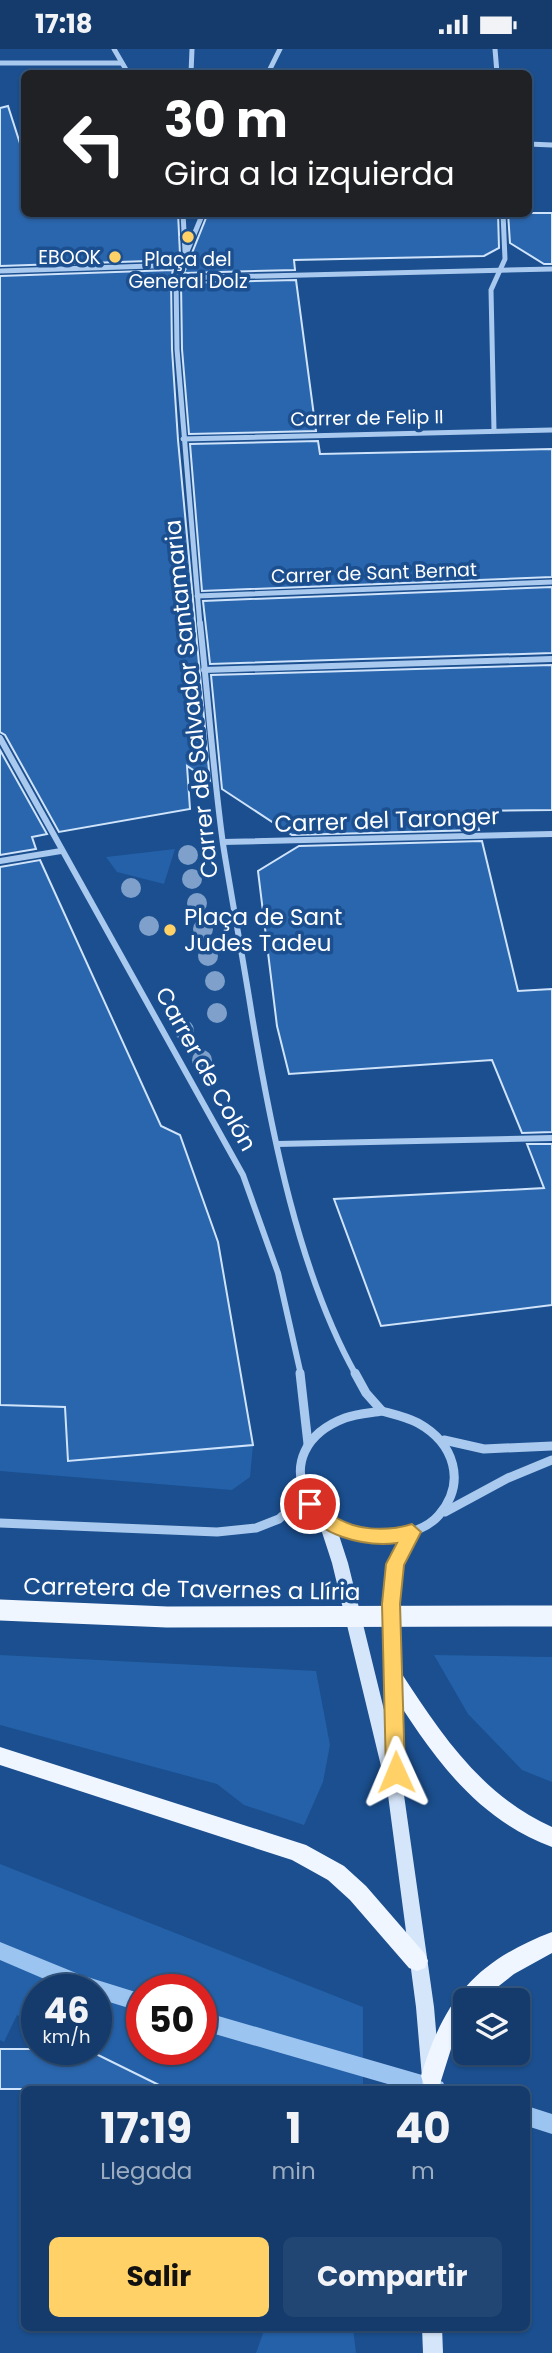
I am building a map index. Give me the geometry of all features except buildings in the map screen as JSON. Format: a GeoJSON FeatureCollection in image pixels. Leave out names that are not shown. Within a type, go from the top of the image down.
{"type":"FeatureCollection","features":[{"type":"Feature","properties":{"kind":"main road"},"geometry":{"type":"LineString","coordinates":[[326,1520],[340,1563],[396,1795]]}},
{"type":"Feature","properties":{"kind":"main road"},"geometry":{"type":"LineString","coordinates":[[412,1532],[395,1564],[391,1604],[396,1795],[425,2007],[432,2083]]}},
{"type":"Feature","properties":{"kind":"main road","name":"Carretera de Tavernes a Llíria"},"geometry":{"type":"LineString","coordinates":[[0,1610],[167,1617],[552,1616]]}},
{"type":"Feature","properties":{"kind":"main road"},"geometry":{"type":"LineString","coordinates":[[393,1677],[436,1744],[468,1783],[492,1805],[514,1820],[552,1837]]}},
{"type":"Feature","properties":{"kind":"main road"},"geometry":{"type":"LineString","coordinates":[[0,1756],[298,1852],[336,1873],[358,1893],[417,1961]]}},
{"type":"Feature","properties":{"kind":"main road"},"geometry":{"type":"LineString","coordinates":[[432,2083],[453,2016],[470,1993],[499,1970],[552,1942]]}},
{"type":"Feature","properties":{"kind":"main road"},"geometry":{"type":"LineString","coordinates":[[432,2331],[433,2353]]}},
{"type":"Feature","properties":{"kind":"street"},"geometry":{"type":"LineString","coordinates":[[114,49],[126,70]]}},
{"type":"Feature","properties":{"kind":"street"},"geometry":{"type":"LineString","coordinates":[[191,70],[192,49]]}},
{"type":"Feature","properties":{"kind":"street"},"geometry":{"type":"LineString","coordinates":[[270,70],[280,49]]}},
{"type":"Feature","properties":{"kind":"street"},"geometry":{"type":"LineString","coordinates":[[495,49],[497,70]]}},
{"type":"Feature","properties":{"kind":"street"},"geometry":{"type":"LineString","coordinates":[[0,63],[121,63]]}},
{"type":"Feature","properties":{"kind":"street"},"geometry":{"type":"LineString","coordinates":[[532,144],[552,145]]}},
{"type":"Feature","properties":{"kind":"street"},"geometry":{"type":"LineString","coordinates":[[183,217],[186,252]]}},
{"type":"Feature","properties":{"kind":"street","name":"Carrer de Salvador Santamaria"},"geometry":{"type":"LineString","coordinates":[[201,217],[176,278],[177,349],[197,596],[223,842],[265,1092],[294,1215],[325,1307],[357,1379],[382,1411]]}},
{"type":"Feature","properties":{"kind":"street"},"geometry":{"type":"LineString","coordinates":[[494,431],[491,290],[497,271],[505,259],[503,217]]}},
{"type":"Feature","properties":{"kind":"street"},"geometry":{"type":"LineString","coordinates":[[0,271],[181,265]]}},
{"type":"Feature","properties":{"kind":"street"},"geometry":{"type":"LineString","coordinates":[[176,278],[552,269]]}},
{"type":"Feature","properties":{"kind":"street","name":"Carrer de Felip II"},"geometry":{"type":"LineString","coordinates":[[183,439],[552,430]]}},
{"type":"Feature","properties":{"kind":"street","name":"Carrer de Sant Bernat"},"geometry":{"type":"LineString","coordinates":[[197,596],[552,582]]}},
{"type":"Feature","properties":{"kind":"street"},"geometry":{"type":"LineString","coordinates":[[204,670],[552,659]]}},
{"type":"Feature","properties":{"kind":"street","name":"Carrer de Colón"},"geometry":{"type":"LineString","coordinates":[[0,738],[229,1148],[251,1193],[285,1301],[306,1407],[308,1444]]}},
{"type":"Feature","properties":{"kind":"street","name":"Carrer del Taronger"},"geometry":{"type":"LineString","coordinates":[[223,842],[552,834]]}},
{"type":"Feature","properties":{"kind":"street"},"geometry":{"type":"LineString","coordinates":[[0,860],[61,851]]}},
{"type":"Feature","properties":{"kind":"street"},"geometry":{"type":"LineString","coordinates":[[277,1144],[552,1137]]}},
{"type":"Feature","properties":{"kind":"street"},"geometry":{"type":"LineString","coordinates":[[552,1446],[495,1451],[471,1449],[443,1440],[416,1419],[382,1411],[347,1416],[319,1432],[308,1444],[300,1470],[301,1485],[310,1504],[326,1520],[340,1529],[376,1538],[412,1532],[508,1478],[552,1460]]}},
{"type":"Feature","properties":{"kind":"street"},"geometry":{"type":"LineString","coordinates":[[436,1518],[447,1507],[457,1480],[456,1466],[443,1440]]}},
{"type":"Feature","properties":{"kind":"street"},"geometry":{"type":"LineString","coordinates":[[0,1523],[217,1532],[256,1528],[279,1519],[290,1509],[301,1485]]}},
{"type":"Feature","properties":{"kind":"shaded area"},"geometry":{"type":"Polygon","coordinates":[[[175,849],[164,884],[117,872],[106,857],[175,849]]]}},
{"type":"Feature","properties":{"kind":"shaded area"},"geometry":{"type":"Polygon","coordinates":[[[0,1405],[65,1407],[69,1460],[253,1445],[250,1477],[232,1490],[0,1471],[0,1405]]]}},
{"type":"Feature","properties":{"kind":"shaded area"},"geometry":{"type":"Polygon","coordinates":[[[0,1655],[316,1671],[330,1745],[323,1782],[304,1825],[244,1805],[217,1784],[0,1725],[0,1655]]]}},
{"type":"Feature","properties":{"kind":"shaded area"},"geometry":{"type":"Polygon","coordinates":[[[434,1655],[552,1657],[552,1782],[522,1770],[468,1714],[434,1655]]]}},
{"type":"Feature","properties":{"kind":"shaded area"},"geometry":{"type":"Polygon","coordinates":[[[0,1864],[363,2007],[363,2086],[161,2086],[112,2062],[112,1974],[21,1974],[21,2017],[17,2015],[4,2042],[0,2040],[0,1864]]]}},
{"type":"Feature","properties":{"kind":"shaded area"},"geometry":{"type":"Polygon","coordinates":[[[264,2331],[353,2331],[356,2353],[256,2353],[264,2331]]]}},
{"type":"Feature","properties":{"kind":"waterway"},"geometry":{"type":"LineString","coordinates":[[0,1951],[79,1984],[126,1998]]}},
{"type":"Feature","properties":{"kind":"waterway"},"geometry":{"type":"LineString","coordinates":[[217,2025],[426,2086]]}},
{"type":"Feature","properties":{"kind":"waterway"},"geometry":{"type":"LineString","coordinates":[[530,2117],[552,2124]]}},
{"type":"Feature","properties":{"kind":"place","name":"Plaça del General Dolz"},"geometry":{"type":"Point","coordinates":[188,237]}},
{"type":"Feature","properties":{"kind":"place","name":"EBOOK"},"geometry":{"type":"Point","coordinates":[115,257]}},
{"type":"Feature","properties":{"kind":"place","name":"Plaça de Sant Judes Tadeu"},"geometry":{"type":"Point","coordinates":[170,930]}},
{"type":"Feature","properties":{"kind":"route"},"geometry":{"type":"LineString","coordinates":[[310,1504],[326,1520],[340,1529],[358,1535],[394,1537],[412,1532],[403,1544],[395,1564],[391,1604],[396,1772]]}}]}
